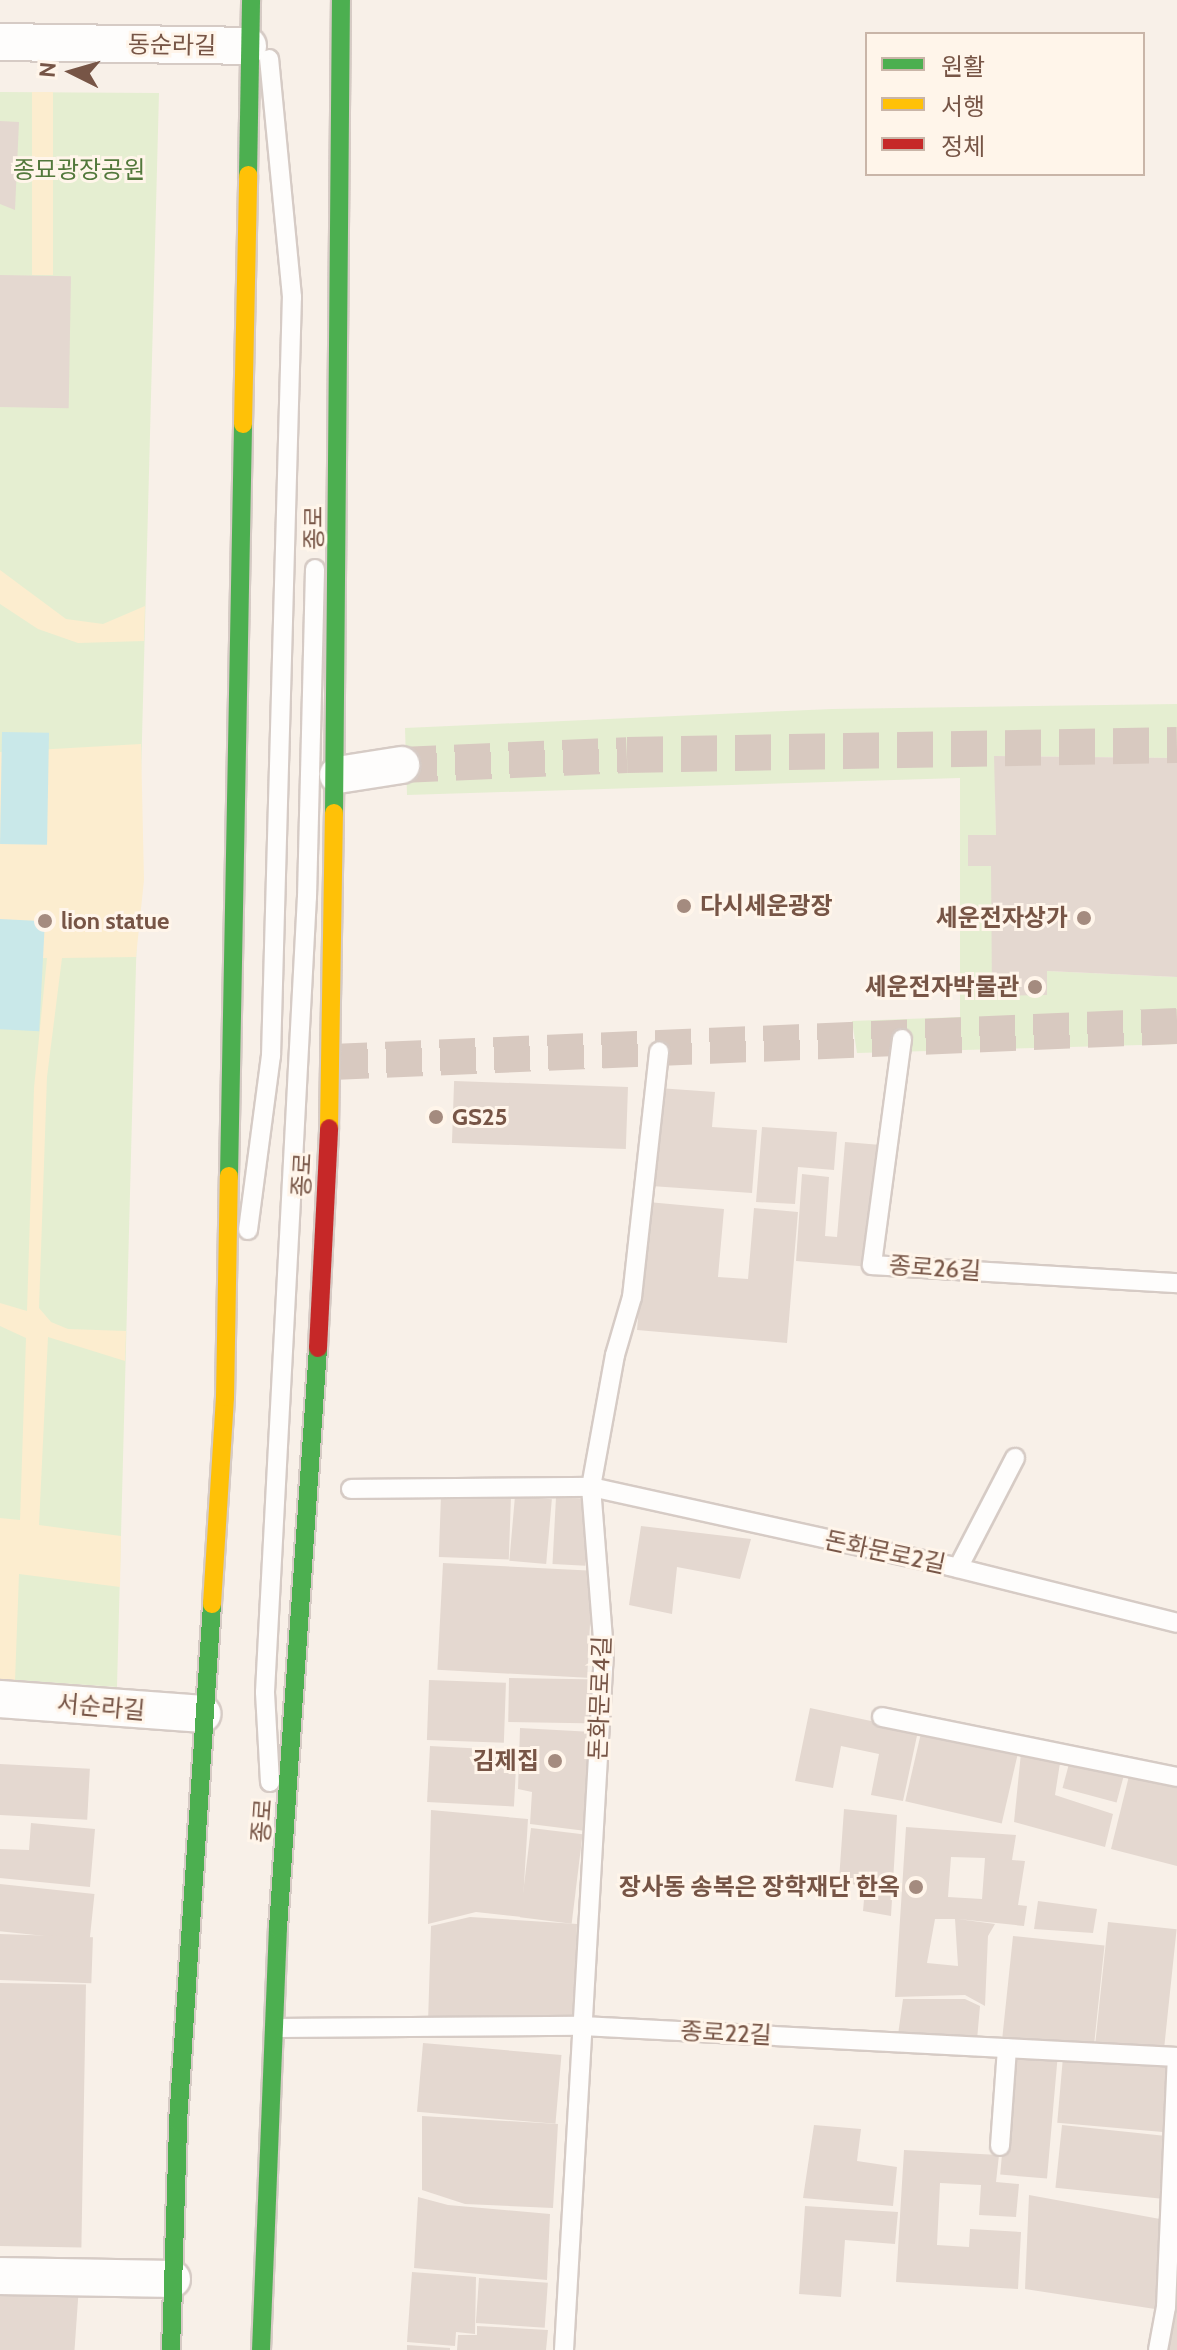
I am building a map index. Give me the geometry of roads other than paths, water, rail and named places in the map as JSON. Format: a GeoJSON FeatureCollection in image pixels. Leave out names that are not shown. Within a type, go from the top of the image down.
{"type":"FeatureCollection","features":[{"type":"Feature","properties":{"kind":"main road"},"geometry":{"type":"LineString","coordinates":[[171,2350],[172,2279],[202,1714],[225,1397],[251,0]]}},
{"type":"Feature","properties":{"kind":"main road","name":"종로"},"geometry":{"type":"LineString","coordinates":[[261,2350],[278,1928],[312,1485],[332,1062],[338,775],[341,0]]}},
{"type":"Feature","properties":{"kind":"street","name":"동순라길"},"geometry":{"type":"LineString","coordinates":[[0,42],[248,46]]}},
{"type":"Feature","properties":{"kind":"street"},"geometry":{"type":"LineString","coordinates":[[338,775],[401,765]]}},
{"type":"Feature","properties":{"kind":"street","name":"서순라길"},"geometry":{"type":"LineString","coordinates":[[0,1699],[202,1714]]}},
{"type":"Feature","properties":{"kind":"street"},"geometry":{"type":"LineString","coordinates":[[0,2276],[172,2279]]}},
{"type":"Feature","properties":{"kind":"lane"},"geometry":{"type":"LineString","coordinates":[[225,1397],[271,1056],[277,910],[292,297],[264,0]]}},
{"type":"Feature","properties":{"kind":"lane"},"geometry":{"type":"LineString","coordinates":[[278,1928],[265,1692],[307,897],[315,565],[338,321]]}},
{"type":"Feature","properties":{"kind":"lane","name":"종로26길"},"geometry":{"type":"LineString","coordinates":[[902,1039],[872,1265],[1177,1283]]}},
{"type":"Feature","properties":{"kind":"lane","name":"돈화문로4길"},"geometry":{"type":"LineString","coordinates":[[564,2350],[604,1652],[591,1487],[615,1355],[632,1297],[659,1051]]}},
{"type":"Feature","properties":{"kind":"lane"},"geometry":{"type":"LineString","coordinates":[[958,1568],[1015,1458]]}},
{"type":"Feature","properties":{"kind":"lane","name":"돈화문로2길"},"geometry":{"type":"LineString","coordinates":[[351,1489],[591,1487],[958,1568],[1177,1623]]}},
{"type":"Feature","properties":{"kind":"lane"},"geometry":{"type":"LineString","coordinates":[[882,1717],[1177,1777]]}},
{"type":"Feature","properties":{"kind":"lane","name":"종로22길"},"geometry":{"type":"LineString","coordinates":[[274,2028],[582,2026],[1177,2057]]}},
{"type":"Feature","properties":{"kind":"lane"},"geometry":{"type":"LineString","coordinates":[[1000,2146],[1007,2048]]}},
{"type":"Feature","properties":{"kind":"lane"},"geometry":{"type":"LineString","coordinates":[[1158,2350],[1166,2307],[1177,2057]]}},
{"type":"Feature","properties":{"kind":"water"},"geometry":{"type":"Polygon","coordinates":[[[2,732],[49,733],[47,845],[0,844],[2,732]]]}},
{"type":"Feature","properties":{"kind":"water"},"geometry":{"type":"Polygon","coordinates":[[[0,919],[45,921],[39,1031],[0,1029],[0,919]]]}},
{"type":"Feature","properties":{"kind":"tunnel"},"geometry":{"type":"LineString","coordinates":[[401,765],[627,755],[1177,745]]}},
{"type":"Feature","properties":{"kind":"tunnel"},"geometry":{"type":"LineString","coordinates":[[332,1062],[1177,1026]]}},
{"type":"Feature","properties":{"kind":"place","name":"다시세운광장"},"geometry":{"type":"Point","coordinates":[684,906]}},
{"type":"Feature","properties":{"kind":"place","name":"세운전자상가"},"geometry":{"type":"Point","coordinates":[1084,918]}},
{"type":"Feature","properties":{"kind":"place","name":"lion statue"},"geometry":{"type":"Point","coordinates":[45,921]}},
{"type":"Feature","properties":{"kind":"place","name":"세운전자박물관"},"geometry":{"type":"Point","coordinates":[1035,987]}},
{"type":"Feature","properties":{"kind":"place","name":"GS25"},"geometry":{"type":"Point","coordinates":[436,1117]}},
{"type":"Feature","properties":{"kind":"place","name":"김제집"},"geometry":{"type":"Point","coordinates":[555,1761]}},
{"type":"Feature","properties":{"kind":"place","name":"장사동 송복은 장학재단 한옥"},"geometry":{"type":"Point","coordinates":[916,1887]}},
{"type":"Feature","properties":{"kind":"park label","name":"종묘광장공원"},"geometry":{"type":"Point","coordinates":[79,170]}}]}
